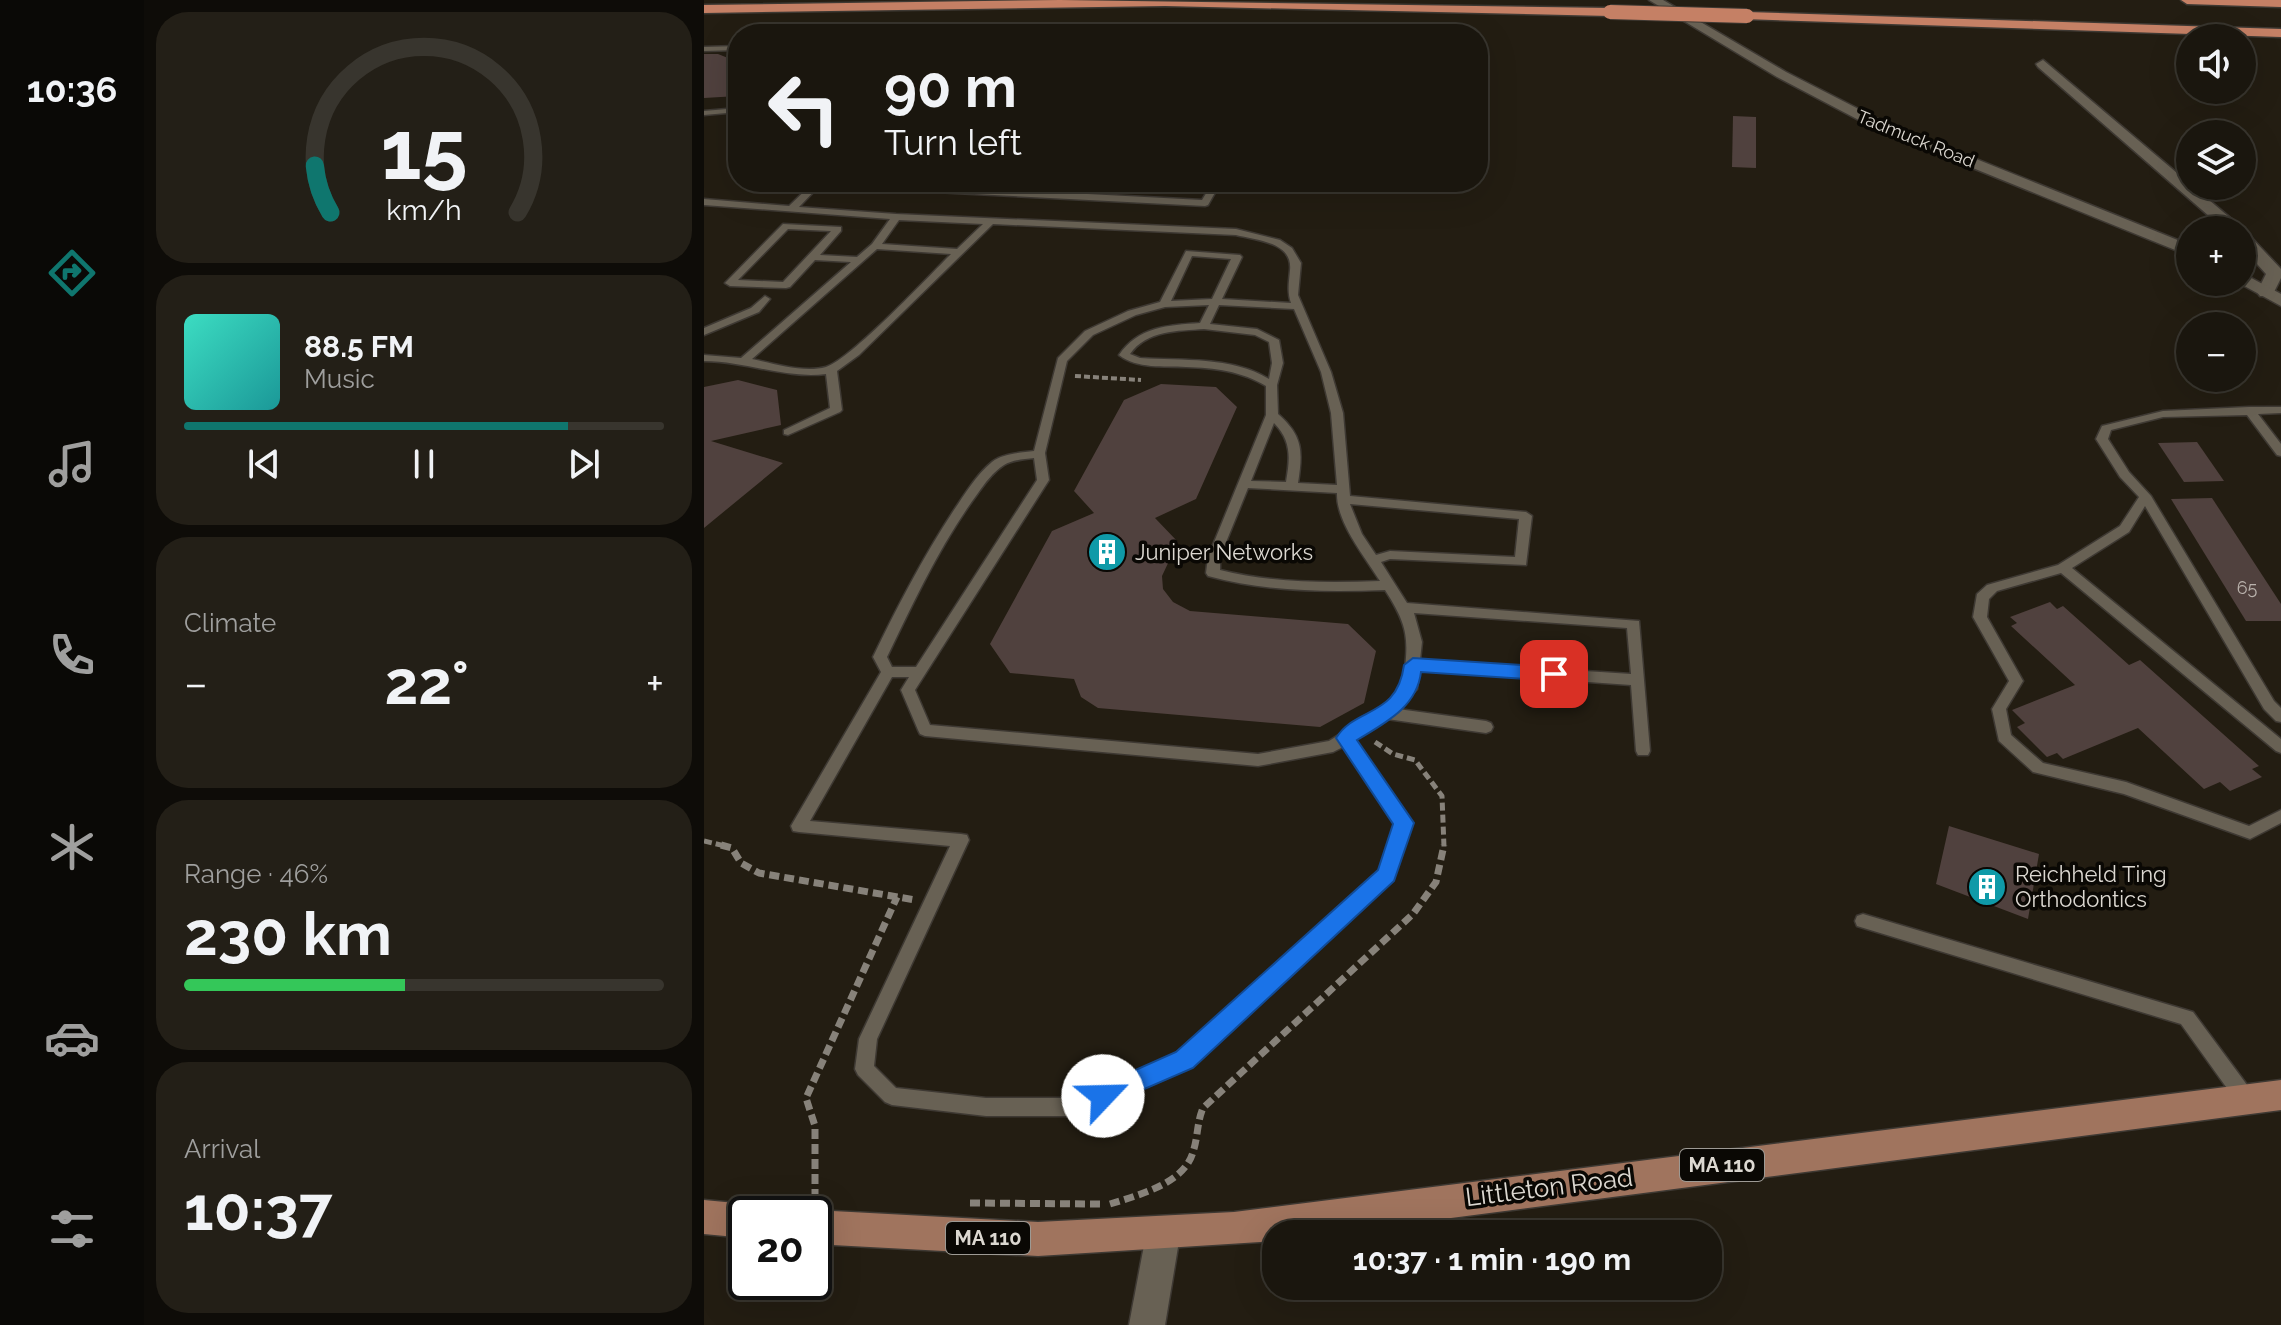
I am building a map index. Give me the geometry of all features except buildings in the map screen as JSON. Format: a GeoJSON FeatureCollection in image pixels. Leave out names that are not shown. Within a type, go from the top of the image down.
{"type":"FeatureCollection","features":[{"type":"Feature","properties":{"kind":"highway"},"geometry":{"type":"LineString","coordinates":[[2187,0],[2281,3]]}},
{"type":"Feature","properties":{"kind":"highway"},"geometry":{"type":"LineString","coordinates":[[704,9],[1165,2],[2281,33]]}},
{"type":"Feature","properties":{"kind":"main road","name":"Littleton Road"},"geometry":{"type":"LineString","coordinates":[[832,1217],[972,1238],[1163,1235],[1320,1218],[2281,1095]]}},
{"type":"Feature","properties":{"kind":"main road"},"geometry":{"type":"LineString","coordinates":[[704,1217],[728,1219]]}},
{"type":"Feature","properties":{"kind":"street","name":"Tadmuck Road"},"geometry":{"type":"LineString","coordinates":[[1655,0],[1837,107],[1916,142],[2090,206],[2176,245]]}},
{"type":"Feature","properties":{"kind":"street"},"geometry":{"type":"LineString","coordinates":[[2043,64],[2219,216]]}},
{"type":"Feature","properties":{"kind":"street"},"geometry":{"type":"LineString","coordinates":[[2256,252],[2275,273],[2274,296],[2256,286]]}},
{"type":"Feature","properties":{"kind":"street"},"geometry":{"type":"LineString","coordinates":[[1147,1325],[1163,1235]]}},
{"type":"Feature","properties":{"kind":"lane"},"geometry":{"type":"LineString","coordinates":[[704,49],[728,48]]}},
{"type":"Feature","properties":{"kind":"lane"},"geometry":{"type":"LineString","coordinates":[[704,113],[728,111]]}},
{"type":"Feature","properties":{"kind":"lane"},"geometry":{"type":"LineString","coordinates":[[790,210],[809,192]]}},
{"type":"Feature","properties":{"kind":"lane"},"geometry":{"type":"LineString","coordinates":[[990,192],[1205,203],[1211,192]]}},
{"type":"Feature","properties":{"kind":"lane"},"geometry":{"type":"LineString","coordinates":[[1139,228],[1160,201]]}},
{"type":"Feature","properties":{"kind":"lane"},"geometry":{"type":"LineString","coordinates":[[704,202],[896,217],[1236,232],[1277,242],[1289,250],[1296,263],[1293,295],[1326,372],[1337,413],[1342,494],[1356,534],[1403,607],[1415,642],[1410,689],[1385,713],[1333,746],[1258,760],[925,730],[908,690],[1043,480],[1039,453],[1062,360],[1089,333],[1132,313],[1164,304],[1214,302],[1297,306]]}},
{"type":"Feature","properties":{"kind":"lane"},"geometry":{"type":"LineString","coordinates":[[745,360],[875,246],[896,217]]}},
{"type":"Feature","properties":{"kind":"lane"},"geometry":{"type":"LineString","coordinates":[[704,358],[745,360],[813,371],[831,370],[855,353],[991,221]]}},
{"type":"Feature","properties":{"kind":"lane"},"geometry":{"type":"LineString","coordinates":[[813,257],[838,229],[786,226],[730,283],[786,285],[813,257],[860,260]]}},
{"type":"Feature","properties":{"kind":"lane"},"geometry":{"type":"LineString","coordinates":[[875,246],[961,252]]}},
{"type":"Feature","properties":{"kind":"lane"},"geometry":{"type":"LineString","coordinates":[[1164,304],[1189,253],[1237,257],[1204,326]]}},
{"type":"Feature","properties":{"kind":"lane"},"geometry":{"type":"LineString","coordinates":[[704,332],[755,310],[765,299]]}},
{"type":"Feature","properties":{"kind":"lane"},"geometry":{"type":"LineString","coordinates":[[1271,385],[1257,374],[1138,361],[1124,355],[1129,344],[1167,328],[1204,326],[1257,332],[1274,340],[1279,356],[1277,374],[1271,385],[1272,415],[1214,557],[1213,573],[1247,583],[1310,589],[1387,585]]}},
{"type":"Feature","properties":{"kind":"lane"},"geometry":{"type":"LineString","coordinates":[[788,432],[836,410],[831,370]]}},
{"type":"Feature","properties":{"kind":"lane"},"geometry":{"type":"LineString","coordinates":[[2249,410],[2281,452]]}},
{"type":"Feature","properties":{"kind":"lane"},"geometry":{"type":"LineString","coordinates":[[2281,410],[2163,414],[2106,428],[2102,439],[2106,450],[2145,496],[2204,590],[2269,705],[2281,717]]}},
{"type":"Feature","properties":{"kind":"lane"},"geometry":{"type":"LineString","coordinates":[[1272,415],[1291,430],[1296,450],[1292,486]]}},
{"type":"Feature","properties":{"kind":"lane"},"geometry":{"type":"LineString","coordinates":[[888,672],[880,657],[967,503],[998,463],[1039,453]]}},
{"type":"Feature","properties":{"kind":"lane"},"geometry":{"type":"LineString","coordinates":[[1244,484],[1292,486],[1526,516],[1521,562],[1390,555],[1372,560]]}},
{"type":"Feature","properties":{"kind":"lane"},"geometry":{"type":"LineString","coordinates":[[2145,496],[2125,529],[2063,568],[1992,588],[1982,597],[1980,617],[2016,681],[1999,709],[2004,737],[2038,768],[2126,788],[2250,833],[2281,816]]}},
{"type":"Feature","properties":{"kind":"lane"},"geometry":{"type":"LineString","coordinates":[[2063,568],[2281,747]]}},
{"type":"Feature","properties":{"kind":"lane"},"geometry":{"type":"LineString","coordinates":[[1403,607],[1634,624],[1643,751]]}},
{"type":"Feature","properties":{"kind":"lane"},"geometry":{"type":"LineString","coordinates":[[1413,665],[1638,680]]}},
{"type":"Feature","properties":{"kind":"lane"},"geometry":{"type":"LineString","coordinates":[[888,672],[921,672]]}},
{"type":"Feature","properties":{"kind":"lane"},"geometry":{"type":"LineString","coordinates":[[888,672],[799,826],[961,840],[868,1039],[864,1069],[892,1096],[986,1107],[1078,1107],[1185,1060],[1387,875],[1404,823],[1345,738]]}},
{"type":"Feature","properties":{"kind":"lane"},"geometry":{"type":"LineString","coordinates":[[1385,713],[1486,727]]}},
{"type":"Feature","properties":{"kind":"lane"},"geometry":{"type":"LineString","coordinates":[[1863,921],[2187,1018],[2246,1099]]}},
{"type":"Feature","properties":{"kind":"path"},"geometry":{"type":"LineString","coordinates":[[1058,376],[1144,380]]}},
{"type":"Feature","properties":{"kind":"path"},"geometry":{"type":"LineString","coordinates":[[953,1203],[1111,1204],[1164,1184],[1191,1160],[1197,1119],[1210,1100],[1388,939],[1413,914],[1436,882],[1444,853],[1442,796],[1415,760],[1393,754],[1375,742]]}},
{"type":"Feature","properties":{"kind":"path"},"geometry":{"type":"LineString","coordinates":[[704,841],[732,848],[741,863],[759,873],[932,903]]}},
{"type":"Feature","properties":{"kind":"path"},"geometry":{"type":"LineString","coordinates":[[815,1196],[815,1126],[806,1098],[897,897]]}},
{"type":"Feature","properties":{"kind":"place","name":"Juniper Networks"},"geometry":{"type":"Point","coordinates":[1107,552]}},
{"type":"Feature","properties":{"kind":"place","name":"Reichheld Ting Orthodontics"},"geometry":{"type":"Point","coordinates":[1987,887]}},
{"type":"Feature","properties":{"kind":"route"},"geometry":{"type":"LineString","coordinates":[[1103,1096],[1185,1060],[1387,875],[1404,823],[1345,738],[1385,713],[1410,689],[1413,665],[1554,674]]}}]}
